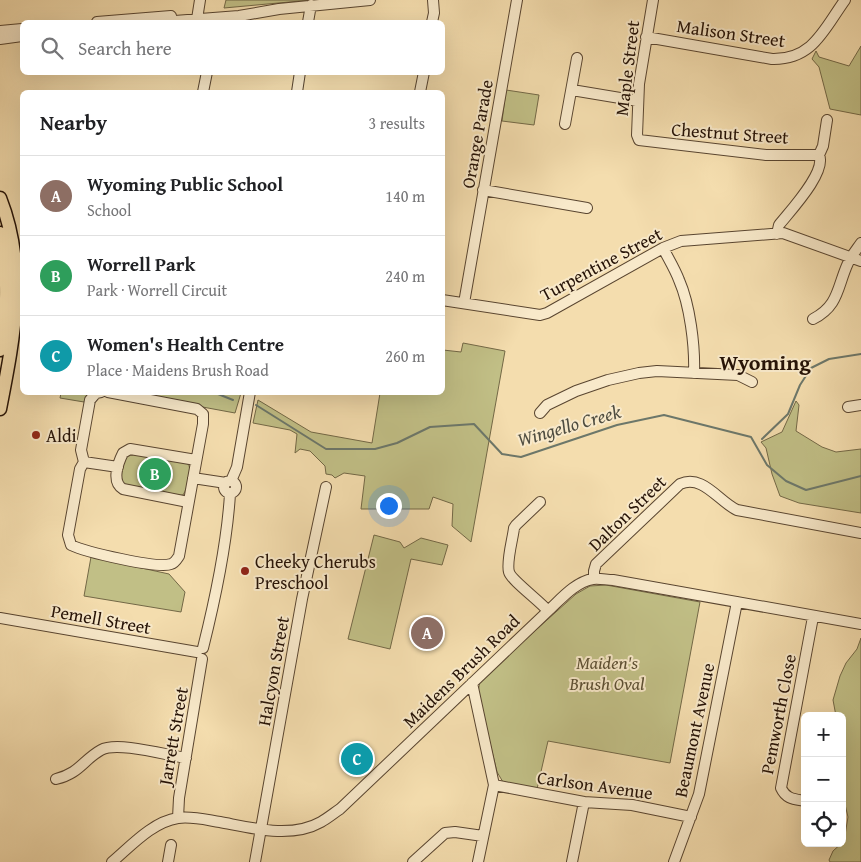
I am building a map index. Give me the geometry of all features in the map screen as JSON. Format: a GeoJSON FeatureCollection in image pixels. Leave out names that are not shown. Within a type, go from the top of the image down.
{"type":"FeatureCollection","features":[{"type":"Feature","properties":{"kind":"main road"},"geometry":{"type":"LineString","coordinates":[[0,198],[10,227],[19,267],[14,332],[0,409]]}},
{"type":"Feature","properties":{"kind":"main road"},"geometry":{"type":"LineString","coordinates":[[0,233],[6,281],[3,333]]}},
{"type":"Feature","properties":{"kind":"main road"},"geometry":{"type":"LineString","coordinates":[[0,350],[10,308],[11,273],[19,267]]}},
{"type":"Feature","properties":{"kind":"street"},"geometry":{"type":"LineString","coordinates":[[197,16],[200,0]]}},
{"type":"Feature","properties":{"kind":"street"},"geometry":{"type":"LineString","coordinates":[[158,20],[197,16],[243,15],[311,5],[370,0]]}},
{"type":"Feature","properties":{"kind":"street"},"geometry":{"type":"LineString","coordinates":[[432,20],[433,0]]}},
{"type":"Feature","properties":{"kind":"street","name":"Orange Parade"},"geometry":{"type":"LineString","coordinates":[[464,303],[517,0]]}},
{"type":"Feature","properties":{"kind":"street","name":"Maple Street"},"geometry":{"type":"LineString","coordinates":[[639,140],[637,135],[638,101],[652,0]]}},
{"type":"Feature","properties":{"kind":"street","name":"Malison Street"},"geometry":{"type":"LineString","coordinates":[[646,37],[772,59],[791,58],[809,48],[842,1]]}},
{"type":"Feature","properties":{"kind":"street"},"geometry":{"type":"LineString","coordinates":[[308,20],[311,5]]}},
{"type":"Feature","properties":{"kind":"street"},"geometry":{"type":"LineString","coordinates":[[0,33],[20,34]]}},
{"type":"Feature","properties":{"kind":"street"},"geometry":{"type":"LineString","coordinates":[[0,39],[20,34]]}},
{"type":"Feature","properties":{"kind":"street"},"geometry":{"type":"LineString","coordinates":[[565,124],[577,58]]}},
{"type":"Feature","properties":{"kind":"street"},"geometry":{"type":"LineString","coordinates":[[203,90],[206,75]]}},
{"type":"Feature","properties":{"kind":"street"},"geometry":{"type":"LineString","coordinates":[[297,90],[300,75]]}},
{"type":"Feature","properties":{"kind":"street"},"geometry":{"type":"LineString","coordinates":[[420,90],[423,75]]}},
{"type":"Feature","properties":{"kind":"street"},"geometry":{"type":"LineString","coordinates":[[572,90],[638,101]]}},
{"type":"Feature","properties":{"kind":"street"},"geometry":{"type":"LineString","coordinates":[[777,234],[779,225],[816,176],[821,159],[819,155],[823,146],[827,120]]}},
{"type":"Feature","properties":{"kind":"street","name":"Chestnut Street"},"geometry":{"type":"LineString","coordinates":[[639,140],[766,155],[819,155]]}},
{"type":"Feature","properties":{"kind":"street"},"geometry":{"type":"LineString","coordinates":[[484,190],[587,208]]}},
{"type":"Feature","properties":{"kind":"street","name":"Turpentine Street"},"geometry":{"type":"LineString","coordinates":[[445,300],[540,315],[547,313],[663,248],[681,241],[777,234],[789,235],[856,259]]}},
{"type":"Feature","properties":{"kind":"street"},"geometry":{"type":"LineString","coordinates":[[813,319],[823,314],[832,304],[848,260],[856,259],[861,242]]}},
{"type":"Feature","properties":{"kind":"street"},"geometry":{"type":"LineString","coordinates":[[663,248],[679,280],[683,293],[693,338],[694,373]]}},
{"type":"Feature","properties":{"kind":"street"},"geometry":{"type":"LineString","coordinates":[[540,413],[547,405],[576,391],[608,380],[638,373],[657,371],[738,375],[752,382]]}},
{"type":"Feature","properties":{"kind":"street"},"geometry":{"type":"LineString","coordinates":[[94,395],[90,400],[81,450],[84,462],[80,468],[68,535],[71,545],[76,548],[124,560],[164,566],[173,564],[179,556],[204,424],[204,414],[196,409],[124,395]]}},
{"type":"Feature","properties":{"kind":"street","name":"Jarrett Street"},"geometry":{"type":"LineString","coordinates":[[178,818],[179,798],[201,653],[213,607],[227,522],[228,487],[237,467],[249,395]]}},
{"type":"Feature","properties":{"kind":"street"},"geometry":{"type":"LineString","coordinates":[[848,407],[861,405]]}},
{"type":"Feature","properties":{"kind":"street"},"geometry":{"type":"LineString","coordinates":[[188,502],[123,489],[119,487],[117,482],[118,468],[122,453],[130,450],[196,460]]}},
{"type":"Feature","properties":{"kind":"street"},"geometry":{"type":"LineString","coordinates":[[84,462],[118,468]]}},
{"type":"Feature","properties":{"kind":"street"},"geometry":{"type":"LineString","coordinates":[[193,481],[228,487]]}},
{"type":"Feature","properties":{"kind":"street","name":"Dalton Street"},"geometry":{"type":"LineString","coordinates":[[594,578],[596,564],[680,484],[685,482],[698,482],[705,485],[727,505],[737,510],[861,533]]}},
{"type":"Feature","properties":{"kind":"street","name":"Halcyon Street"},"geometry":{"type":"LineString","coordinates":[[255,862],[302,599],[326,487]]}},
{"type":"Feature","properties":{"kind":"street"},"geometry":{"type":"LineString","coordinates":[[540,502],[514,528],[508,568],[511,576],[541,602],[548,611]]}},
{"type":"Feature","properties":{"kind":"street"},"geometry":{"type":"LineString","coordinates":[[594,578],[861,624]]}},
{"type":"Feature","properties":{"kind":"street","name":"Maidens Brush Road"},"geometry":{"type":"LineString","coordinates":[[112,862],[150,830],[178,818],[206,820],[261,830],[287,831],[302,829],[320,823],[340,809],[548,611],[579,584],[594,578]]}},
{"type":"Feature","properties":{"kind":"street","name":"Beaumont Avenue"},"geometry":{"type":"LineString","coordinates":[[674,862],[699,794],[737,602]]}},
{"type":"Feature","properties":{"kind":"street","name":"Pemworth Close"},"geometry":{"type":"LineString","coordinates":[[801,800],[788,798],[784,795],[781,788],[813,617]]}},
{"type":"Feature","properties":{"kind":"street","name":"Pemell Street"},"geometry":{"type":"LineString","coordinates":[[0,618],[201,653]]}},
{"type":"Feature","properties":{"kind":"street"},"geometry":{"type":"LineString","coordinates":[[472,683],[494,785],[478,862]]}},
{"type":"Feature","properties":{"kind":"street"},"geometry":{"type":"LineString","coordinates":[[56,779],[70,775],[102,750],[115,746],[186,758]]}},
{"type":"Feature","properties":{"kind":"street","name":"Carlson Avenue"},"geometry":{"type":"LineString","coordinates":[[494,785],[584,802],[632,805],[691,817]]}},
{"type":"Feature","properties":{"kind":"street"},"geometry":{"type":"LineString","coordinates":[[572,862],[584,802]]}},
{"type":"Feature","properties":{"kind":"street"},"geometry":{"type":"LineString","coordinates":[[413,862],[445,833],[455,832],[483,836]]}},
{"type":"Feature","properties":{"kind":"street"},"geometry":{"type":"LineString","coordinates":[[168,862],[171,845]]}},
{"type":"Feature","properties":{"kind":"green space"},"geometry":{"type":"Polygon","coordinates":[[[226,0],[311,0],[224,8],[226,0]]]}},
{"type":"Feature","properties":{"kind":"green space"},"geometry":{"type":"Polygon","coordinates":[[[861,46],[861,115],[830,109],[819,67],[812,59],[816,51],[819,57],[849,66],[861,46]]]}},
{"type":"Feature","properties":{"kind":"green space"},"geometry":{"type":"Polygon","coordinates":[[[506,90],[539,95],[534,125],[502,121],[506,90]]]}},
{"type":"Feature","properties":{"kind":"green space"},"geometry":{"type":"Polygon","coordinates":[[[463,343],[505,351],[471,542],[452,526],[453,504],[433,497],[429,509],[361,509],[365,476],[344,473],[335,478],[332,475],[326,474],[325,466],[310,451],[300,449],[295,453],[297,434],[290,430],[253,423],[258,400],[311,432],[372,443],[380,395],[445,395],[445,350],[461,352],[463,343]]]}},
{"type":"Feature","properties":{"kind":"green space"},"geometry":{"type":"Polygon","coordinates":[[[61,395],[89,395],[84,402],[60,398],[61,395]]]}},
{"type":"Feature","properties":{"kind":"green space"},"geometry":{"type":"Polygon","coordinates":[[[138,395],[240,395],[235,413],[138,395]]]}},
{"type":"Feature","properties":{"kind":"green space"},"geometry":{"type":"Polygon","coordinates":[[[796,401],[799,405],[796,431],[822,447],[836,452],[861,449],[861,513],[799,503],[780,496],[772,474],[766,448],[761,442],[782,432],[796,401]]]}},
{"type":"Feature","properties":{"kind":"green space"},"geometry":{"type":"Polygon","coordinates":[[[131,452],[183,461],[189,465],[189,480],[183,495],[177,496],[125,486],[119,478],[123,457],[131,452]]]}},
{"type":"Feature","properties":{"kind":"green space"},"geometry":{"type":"Polygon","coordinates":[[[374,535],[400,542],[404,548],[421,538],[448,545],[442,565],[411,559],[390,649],[348,639],[374,535]]]}},
{"type":"Feature","properties":{"kind":"green space"},"geometry":{"type":"Polygon","coordinates":[[[91,557],[169,574],[185,592],[181,612],[84,596],[91,557]]]}},
{"type":"Feature","properties":{"kind":"green space","name":"Maiden's Brush Oval"},"geometry":{"type":"Polygon","coordinates":[[[606,585],[700,602],[670,763],[548,741],[537,789],[503,782],[497,772],[478,693],[480,680],[576,594],[590,586],[606,585]]]}},
{"type":"Feature","properties":{"kind":"green space"},"geometry":{"type":"Polygon","coordinates":[[[861,638],[861,862],[830,862],[833,851],[837,847],[846,847],[848,817],[846,809],[846,712],[835,712],[833,700],[846,663],[857,649],[861,638]]]}},
{"type":"Feature","properties":{"kind":"waterway"},"geometry":{"type":"LineString","coordinates":[[762,439],[788,414],[800,385],[811,368],[829,359],[861,354]]}},
{"type":"Feature","properties":{"kind":"waterway","name":"Wingello Creek"},"geometry":{"type":"LineString","coordinates":[[220,395],[233,400]]}},
{"type":"Feature","properties":{"kind":"waterway","name":"Wingello Creek"},"geometry":{"type":"LineString","coordinates":[[256,405],[326,449],[375,449],[397,443],[430,427],[474,424],[502,454],[521,457],[617,425],[664,415],[751,437],[767,465],[786,481],[806,490],[861,476]]}},
{"type":"Feature","properties":{"kind":"place","name":"Aldi"},"geometry":{"type":"Point","coordinates":[36,435]}},
{"type":"Feature","properties":{"kind":"place","name":"Worrell Park"},"geometry":{"type":"Point","coordinates":[155,474]}},
{"type":"Feature","properties":{"kind":"place","name":"Cheeky Cherubs Preschool"},"geometry":{"type":"Point","coordinates":[245,571]}},
{"type":"Feature","properties":{"kind":"place","name":"Wyoming Public School"},"geometry":{"type":"Point","coordinates":[427,633]}},
{"type":"Feature","properties":{"kind":"place","name":"Women's Health Centre"},"geometry":{"type":"Point","coordinates":[357,759]}},
{"type":"Feature","properties":{"kind":"district","name":"Wyoming"},"geometry":{"type":"Point","coordinates":[765,362]}}]}
